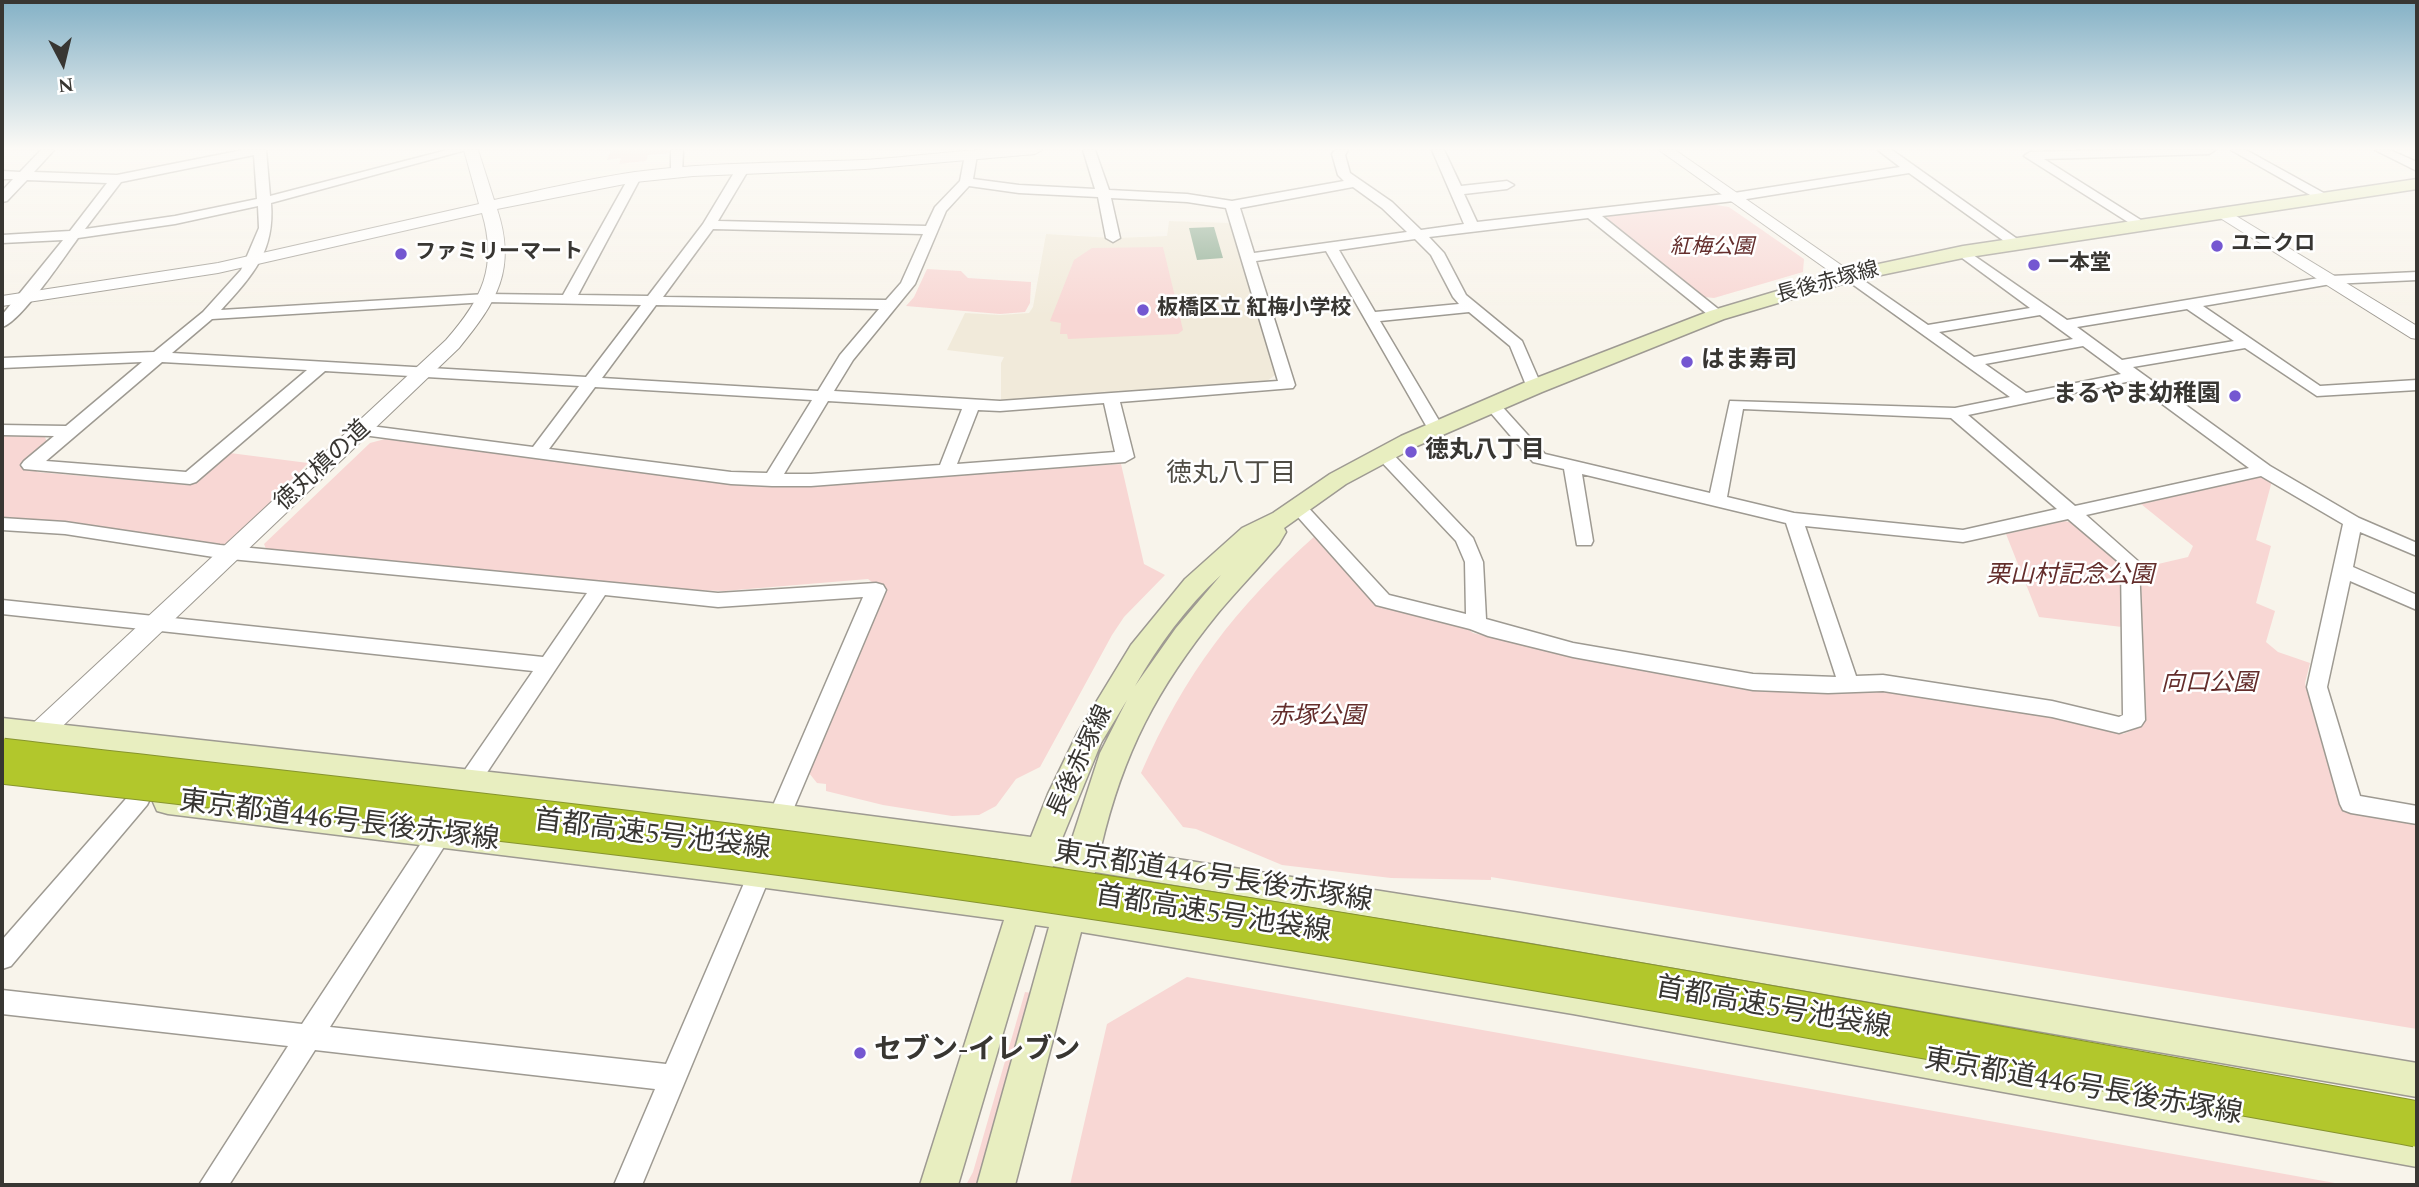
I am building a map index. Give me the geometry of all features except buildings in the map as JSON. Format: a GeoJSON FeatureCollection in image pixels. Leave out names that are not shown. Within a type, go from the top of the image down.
{"type":"FeatureCollection","features":[{"type":"Feature","properties":{"kind":"highway","name":"首都高速5号池袋線"},"geometry":{"type":"LineString","coordinates":[[20,739],[1056,872],[1519,946],[2417,1100]]}},
{"type":"Feature","properties":{"kind":"highway","name":"首都高速5号池袋線"},"geometry":{"type":"LineString","coordinates":[[2,761],[750,849],[1050,890],[1532,968],[2417,1124]]}},
{"type":"Feature","properties":{"kind":"main road","name":"長後赤塚線"},"geometry":{"type":"LineString","coordinates":[[939,1185],[1022,909],[1063,794],[1088,740],[1141,652],[1194,585],[1251,534],[1290,513],[1338,479],[1383,454],[1534,387],[1717,314],[1848,276],[1963,252],[2271,205]]}},
{"type":"Feature","properties":{"kind":"main road","name":"長後赤塚線"},"geometry":{"type":"LineString","coordinates":[[996,1185],[1099,792],[1120,739],[1142,699],[1196,622],[1290,513]]}},
{"type":"Feature","properties":{"kind":"main road","name":"東京都道446号長後赤塚線"},"geometry":{"type":"LineString","coordinates":[[2,729],[20,739],[779,817],[1081,858],[1548,932],[2417,1080]]}},
{"type":"Feature","properties":{"kind":"main road","name":"東京都道446号長後赤塚線"},"geometry":{"type":"LineString","coordinates":[[2,782],[759,874],[1068,915],[1517,989],[2417,1149]]}},
{"type":"Feature","properties":{"kind":"street"},"geometry":{"type":"LineString","coordinates":[[2,323],[25,298],[95,205]]}},
{"type":"Feature","properties":{"kind":"street"},"geometry":{"type":"LineString","coordinates":[[2,239],[71,236],[241,205]]}},
{"type":"Feature","properties":{"kind":"street"},"geometry":{"type":"LineString","coordinates":[[265,205],[266,228],[253,261],[236,287],[208,315],[30,465],[190,478],[321,367]]}},
{"type":"Feature","properties":{"kind":"street"},"geometry":{"type":"LineString","coordinates":[[2,301],[253,261],[499,205]]}},
{"type":"Feature","properties":{"kind":"street"},"geometry":{"type":"LineString","coordinates":[[568,299],[619,205]]}},
{"type":"Feature","properties":{"kind":"street"},"geometry":{"type":"LineString","coordinates":[[538,452],[709,225],[721,205]]}},
{"type":"Feature","properties":{"kind":"street"},"geometry":{"type":"LineString","coordinates":[[772,480],[846,358],[908,285],[944,205]]}},
{"type":"Feature","properties":{"kind":"street"},"geometry":{"type":"LineString","coordinates":[[1106,205],[1113,238]]}},
{"type":"Feature","properties":{"kind":"street"},"geometry":{"type":"LineString","coordinates":[[2,363],[158,357],[1000,406],[1287,385],[1232,205]]}},
{"type":"Feature","properties":{"kind":"street"},"geometry":{"type":"LineString","coordinates":[[1387,205],[1437,253],[1460,297],[1517,345],[1534,387]]}},
{"type":"Feature","properties":{"kind":"street"},"geometry":{"type":"LineString","coordinates":[[1462,205],[1472,227]]}},
{"type":"Feature","properties":{"kind":"street"},"geometry":{"type":"LineString","coordinates":[[1248,258],[1472,227],[1658,205]]}},
{"type":"Feature","properties":{"kind":"street"},"geometry":{"type":"LineString","coordinates":[[1746,205],[2024,399]]}},
{"type":"Feature","properties":{"kind":"street"},"geometry":{"type":"LineString","coordinates":[[1963,205],[2016,243]]}},
{"type":"Feature","properties":{"kind":"street"},"geometry":{"type":"LineString","coordinates":[[2108,205],[2139,225]]}},
{"type":"Feature","properties":{"kind":"street","name":"徳丸槙の道"},"geometry":{"type":"LineString","coordinates":[[20,739],[156,623],[425,373],[467,327],[486,298],[496,269],[498,248],[488,208]]}},
{"type":"Feature","properties":{"kind":"street"},"geometry":{"type":"LineString","coordinates":[[1590,213],[1717,314]]}},
{"type":"Feature","properties":{"kind":"street"},"geometry":{"type":"LineString","coordinates":[[2223,213],[2417,334]]}},
{"type":"Feature","properties":{"kind":"street"},"geometry":{"type":"LineString","coordinates":[[709,225],[932,230]]}},
{"type":"Feature","properties":{"kind":"street"},"geometry":{"type":"LineString","coordinates":[[1330,247],[1436,429]]}},
{"type":"Feature","properties":{"kind":"street"},"geometry":{"type":"LineString","coordinates":[[1963,252],[2264,470],[2353,522],[2417,550]]}},
{"type":"Feature","properties":{"kind":"street"},"geometry":{"type":"LineString","coordinates":[[2064,325],[2330,280],[2417,276]]}},
{"type":"Feature","properties":{"kind":"street"},"geometry":{"type":"LineString","coordinates":[[208,315],[486,298],[892,305]]}},
{"type":"Feature","properties":{"kind":"street"},"geometry":{"type":"LineString","coordinates":[[2190,304],[2317,391],[2417,385]]}},
{"type":"Feature","properties":{"kind":"street"},"geometry":{"type":"LineString","coordinates":[[1371,317],[1470,307]]}},
{"type":"Feature","properties":{"kind":"street"},"geometry":{"type":"LineString","coordinates":[[1925,330],[2043,310]]}},
{"type":"Feature","properties":{"kind":"street"},"geometry":{"type":"LineString","coordinates":[[1971,362],[2086,341]]}},
{"type":"Feature","properties":{"kind":"street"},"geometry":{"type":"LineString","coordinates":[[2118,365],[2249,343]]}},
{"type":"Feature","properties":{"kind":"street"},"geometry":{"type":"LineString","coordinates":[[1718,500],[1736,404],[1955,413],[2133,376]]}},
{"type":"Feature","properties":{"kind":"street"},"geometry":{"type":"LineString","coordinates":[[363,430],[731,478],[772,480],[946,471],[1125,457],[1111,399]]}},
{"type":"Feature","properties":{"kind":"street"},"geometry":{"type":"LineString","coordinates":[[946,471],[972,405]]}},
{"type":"Feature","properties":{"kind":"street"},"geometry":{"type":"LineString","coordinates":[[1492,405],[1539,457],[1794,519],[1963,536],[2264,470]]}},
{"type":"Feature","properties":{"kind":"street"},"geometry":{"type":"LineString","coordinates":[[1290,513],[1383,600],[1476,623],[1488,629],[1573,649],[1754,682],[1883,683],[2052,709],[2119,725],[2134,720],[2130,562],[1955,413]]}},
{"type":"Feature","properties":{"kind":"street"},"geometry":{"type":"LineString","coordinates":[[2,430],[69,432]]}},
{"type":"Feature","properties":{"kind":"street"},"geometry":{"type":"LineString","coordinates":[[1383,454],[1464,538],[1474,562],[1476,623]]}},
{"type":"Feature","properties":{"kind":"street"},"geometry":{"type":"LineString","coordinates":[[1572,466],[1584,541]]}},
{"type":"Feature","properties":{"kind":"street"},"geometry":{"type":"LineString","coordinates":[[1794,519],[1848,684]]}},
{"type":"Feature","properties":{"kind":"street"},"geometry":{"type":"LineString","coordinates":[[2353,522],[2317,687],[2351,804],[2417,815]]}},
{"type":"Feature","properties":{"kind":"street"},"geometry":{"type":"LineString","coordinates":[[2,524],[80,529],[214,552],[718,600],[876,590],[779,817]]}},
{"type":"Feature","properties":{"kind":"street"},"geometry":{"type":"LineString","coordinates":[[2343,570],[2417,603]]}},
{"type":"Feature","properties":{"kind":"street"},"geometry":{"type":"LineString","coordinates":[[468,783],[599,590]]}},
{"type":"Feature","properties":{"kind":"street"},"geometry":{"type":"LineString","coordinates":[[2,607],[547,665]]}},
{"type":"Feature","properties":{"kind":"street"},"geometry":{"type":"LineString","coordinates":[[2,958],[139,799]]}},
{"type":"Feature","properties":{"kind":"street"},"geometry":{"type":"LineString","coordinates":[[213,1185],[439,835]]}},
{"type":"Feature","properties":{"kind":"street"},"geometry":{"type":"LineString","coordinates":[[628,1185],[759,874]]}},
{"type":"Feature","properties":{"kind":"street"},"geometry":{"type":"LineString","coordinates":[[2,1002],[674,1077]]}},
{"type":"Feature","properties":{"kind":"shaded area","name":"板橋区立 紅梅小学校"},"geometry":{"type":"Polygon","coordinates":[[[1169,221],[1231,223],[1275,375],[1266,382],[1001,401],[1001,363],[1004,357],[947,350],[965,313],[1029,313],[1033,307],[1046,234],[1113,238],[1167,236],[1169,221]]]}},
{"type":"Feature","properties":{"kind":"shaded area"},"geometry":{"type":"Polygon","coordinates":[[[1214,227],[1223,258],[1197,260],[1189,228],[1214,227]]]}},
{"type":"Feature","properties":{"kind":"green space","name":"紅梅公園"},"geometry":{"type":"Polygon","coordinates":[[[1698,205],[1729,207],[1804,259],[1803,272],[1714,298],[1704,297],[1606,220],[1607,216],[1698,205]]]}},
{"type":"Feature","properties":{"kind":"green space"},"geometry":{"type":"Polygon","coordinates":[[[1163,247],[1183,330],[1178,334],[1068,339],[1067,334],[1060,334],[1061,323],[1050,321],[1074,260],[1092,248],[1163,247]]]}},
{"type":"Feature","properties":{"kind":"green space"},"geometry":{"type":"Polygon","coordinates":[[[927,269],[961,271],[968,278],[1031,282],[1030,303],[1025,312],[1000,314],[906,306],[914,297],[927,269]]]}},
{"type":"Feature","properties":{"kind":"green space"},"geometry":{"type":"Polygon","coordinates":[[[2,436],[45,437],[47,442],[34,458],[37,472],[189,485],[196,483],[230,453],[308,463],[234,543],[179,549],[26,523],[2,522],[2,436]]]}},
{"type":"Feature","properties":{"kind":"green space"},"geometry":{"type":"Polygon","coordinates":[[[385,439],[717,482],[784,486],[1121,464],[1144,564],[1165,575],[1124,617],[1112,635],[1040,767],[1016,779],[996,806],[979,815],[952,816],[883,805],[826,791],[826,784],[817,783],[809,773],[834,713],[845,663],[871,627],[885,592],[868,579],[724,591],[689,590],[267,551],[264,544],[370,443],[385,439]]]}},
{"type":"Feature","properties":{"kind":"green space","name":"赤塚公園"},"geometry":{"type":"Polygon","coordinates":[[[2261,477],[2272,481],[2256,540],[2271,546],[2256,603],[2275,611],[2266,642],[2278,652],[2310,663],[2305,683],[2344,812],[2417,825],[2417,1029],[1491,877],[1491,880],[1391,878],[1282,865],[1196,829],[1183,827],[1141,773],[1176,704],[1215,644],[1261,589],[1316,535],[1363,589],[1463,625],[1473,633],[1581,659],[1753,689],[1824,694],[1884,690],[2052,718],[2123,734],[2143,726],[2141,568],[2188,557],[2193,546],[2141,504],[2261,477]]]}},
{"type":"Feature","properties":{"kind":"green space","name":"栗山村記念公園"},"geometry":{"type":"Polygon","coordinates":[[[2065,521],[2076,524],[2120,566],[2122,627],[2039,617],[2006,534],[2065,521]]]}},
{"type":"Feature","properties":{"kind":"green space"},"geometry":{"type":"Polygon","coordinates":[[[1187,977],[2346,1185],[1070,1185],[1107,1024],[1187,977]]]}},
{"type":"Feature","properties":{"kind":"green space"},"geometry":{"type":"Polygon","coordinates":[[[1025,992],[1032,993],[978,1185],[966,1185],[973,1172],[1025,992]]]}},
{"type":"Feature","properties":{"kind":"place","name":"ユニクロ"},"geometry":{"type":"Point","coordinates":[2217,246]}},
{"type":"Feature","properties":{"kind":"place","name":"ファミリーマート"},"geometry":{"type":"Point","coordinates":[401,254]}},
{"type":"Feature","properties":{"kind":"place","name":"一本堂"},"geometry":{"type":"Point","coordinates":[2034,265]}},
{"type":"Feature","properties":{"kind":"place","name":"板橋区立 紅梅小学校"},"geometry":{"type":"Point","coordinates":[1143,310]}},
{"type":"Feature","properties":{"kind":"place","name":"はま寿司"},"geometry":{"type":"Point","coordinates":[1687,362]}},
{"type":"Feature","properties":{"kind":"place","name":"まるやま幼稚園"},"geometry":{"type":"Point","coordinates":[2235,396]}},
{"type":"Feature","properties":{"kind":"place","name":"徳丸八丁目"},"geometry":{"type":"Point","coordinates":[1411,452]}},
{"type":"Feature","properties":{"kind":"place","name":"セブン-イレブン"},"geometry":{"type":"Point","coordinates":[860,1053]}},
{"type":"Feature","properties":{"kind":"district","name":"徳丸八丁目"},"geometry":{"type":"Point","coordinates":[1231,476]}},
{"type":"Feature","properties":{"kind":"park label","name":"向口公園"},"geometry":{"type":"Point","coordinates":[2209,685]}}]}
